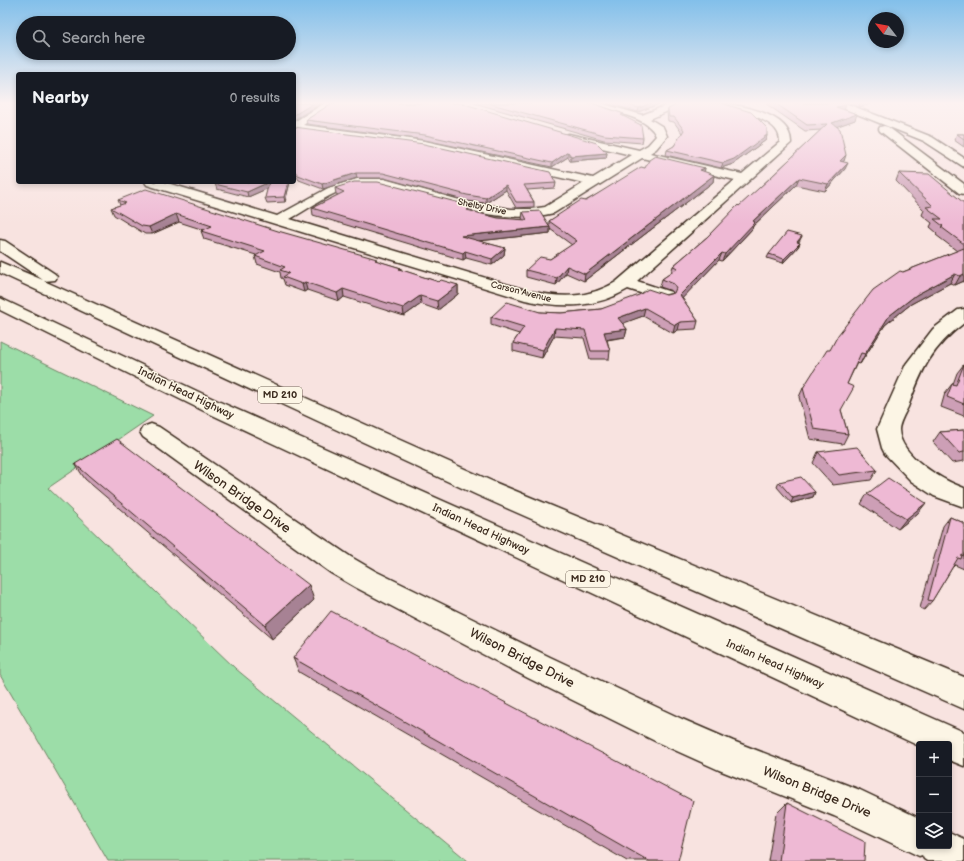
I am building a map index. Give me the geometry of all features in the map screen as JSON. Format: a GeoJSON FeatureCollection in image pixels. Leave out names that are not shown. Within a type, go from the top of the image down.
{"type":"FeatureCollection","features":[{"type":"Feature","properties":{"kind":"main road"},"geometry":{"type":"LineString","coordinates":[[419,143],[594,182]]}},
{"type":"Feature","properties":{"kind":"main road"},"geometry":{"type":"LineString","coordinates":[[597,143],[745,179]]}},
{"type":"Feature","properties":{"kind":"main road","name":"Shelby Drive"},"geometry":{"type":"LineString","coordinates":[[277,221],[337,189],[367,181],[384,183],[489,210],[522,214],[536,213],[549,210],[656,143]]}},
{"type":"Feature","properties":{"kind":"main road","name":"Carson Avenue"},"geometry":{"type":"LineString","coordinates":[[159,184],[277,221],[536,298],[565,301],[588,299],[609,293],[625,282],[745,179],[784,143]]}},
{"type":"Feature","properties":{"kind":"main road"},"geometry":{"type":"LineString","coordinates":[[903,143],[964,190]]}},
{"type":"Feature","properties":{"kind":"main road"},"geometry":{"type":"LineString","coordinates":[[934,143],[964,163]]}},
{"type":"Feature","properties":{"kind":"main road"},"geometry":{"type":"LineString","coordinates":[[179,190],[190,184]]}},
{"type":"Feature","properties":{"kind":"main road"},"geometry":{"type":"LineString","coordinates":[[0,244],[33,267],[120,320]]}},
{"type":"Feature","properties":{"kind":"main road","name":"MD 210"},"geometry":{"type":"LineString","coordinates":[[0,267],[120,320],[328,418],[611,543],[964,693]]}},
{"type":"Feature","properties":{"kind":"main road"},"geometry":{"type":"LineString","coordinates":[[625,282],[665,296]]}},
{"type":"Feature","properties":{"kind":"main road","name":"Indian Head Highway"},"geometry":{"type":"LineString","coordinates":[[0,303],[220,410],[964,749]]}},
{"type":"Feature","properties":{"kind":"main road"},"geometry":{"type":"LineString","coordinates":[[964,314],[939,333],[913,368],[888,429],[893,448],[919,475],[943,490],[964,498]]}},
{"type":"Feature","properties":{"kind":"main road","name":"Wilson Bridge Drive"},"geometry":{"type":"LineString","coordinates":[[151,432],[340,565],[365,579],[547,671],[656,723],[773,775],[847,803],[916,836]]}},
{"type":"Feature","properties":{"kind":"main road"},"geometry":{"type":"LineString","coordinates":[[943,849],[964,859]]}},
{"type":"Feature","properties":{"kind":"green space"},"geometry":{"type":"Polygon","coordinates":[[[0,341],[153,416],[48,488],[236,669],[468,861],[108,861],[0,675],[0,341]]]}},
{"type":"Feature","properties":{"kind":"building"},"geometry":{"type":"Polygon","coordinates":[[[296,143],[418,143],[550,172],[556,183],[524,185],[534,202],[516,202],[506,185],[486,198],[467,195],[383,173],[356,173],[322,184],[298,175],[296,172],[296,143]]]}},
{"type":"Feature","properties":{"kind":"building"},"geometry":{"type":"Polygon","coordinates":[[[462,143],[597,143],[607,153],[571,156],[568,152],[552,163],[462,143]]]}},
{"type":"Feature","properties":{"kind":"building"},"geometry":{"type":"Polygon","coordinates":[[[676,143],[756,143],[734,159],[723,163],[667,150],[676,143]]]}},
{"type":"Feature","properties":{"kind":"building"},"geometry":{"type":"Polygon","coordinates":[[[807,143],[843,143],[846,155],[840,161],[848,163],[828,184],[799,178],[753,221],[755,222],[725,254],[722,253],[680,295],[698,321],[680,322],[675,325],[645,308],[618,318],[627,329],[604,332],[610,351],[591,351],[585,330],[555,328],[543,350],[513,343],[524,327],[491,317],[507,302],[540,312],[561,313],[601,309],[639,295],[648,289],[666,295],[674,293],[676,288],[674,284],[662,279],[678,268],[673,266],[707,237],[738,205],[739,206],[807,143]]]}},
{"type":"Feature","properties":{"kind":"building"},"geometry":{"type":"Polygon","coordinates":[[[655,156],[705,168],[700,170],[714,175],[585,274],[567,266],[557,278],[526,270],[540,257],[550,259],[577,241],[549,221],[581,200],[586,201],[641,167],[645,168],[649,160],[655,156]]]}},
{"type":"Feature","properties":{"kind":"building"},"geometry":{"type":"Polygon","coordinates":[[[899,173],[929,174],[964,203],[964,244],[941,227],[943,226],[934,219],[942,219],[926,207],[933,206],[899,173]]]}},
{"type":"Feature","properties":{"kind":"building"},"geometry":{"type":"Polygon","coordinates":[[[354,182],[378,182],[472,206],[467,210],[498,218],[527,220],[523,212],[540,211],[550,227],[461,236],[505,248],[492,259],[465,251],[463,253],[312,208],[344,192],[335,188],[354,182]]]}},
{"type":"Feature","properties":{"kind":"building"},"geometry":{"type":"Polygon","coordinates":[[[215,184],[265,184],[247,192],[215,184]]]}},
{"type":"Feature","properties":{"kind":"building"},"geometry":{"type":"Polygon","coordinates":[[[268,184],[287,184],[284,197],[265,198],[268,184]]]}},
{"type":"Feature","properties":{"kind":"building"},"geometry":{"type":"Polygon","coordinates":[[[146,189],[278,231],[377,259],[375,260],[439,282],[441,280],[458,285],[437,301],[420,296],[403,308],[343,289],[337,293],[305,282],[302,284],[283,277],[289,273],[280,270],[285,267],[255,256],[265,251],[201,231],[212,226],[176,214],[149,227],[142,226],[111,208],[126,203],[118,200],[146,189]]]}},
{"type":"Feature","properties":{"kind":"building"},"geometry":{"type":"Polygon","coordinates":[[[787,232],[802,236],[797,242],[800,243],[784,259],[769,254],[787,232]]]}},
{"type":"Feature","properties":{"kind":"building"},"geometry":{"type":"Polygon","coordinates":[[[964,248],[964,274],[960,276],[955,274],[916,295],[889,316],[865,354],[861,353],[847,384],[854,387],[841,410],[848,434],[814,429],[803,388],[827,350],[830,350],[838,335],[873,290],[900,271],[903,272],[964,248]]]}},
{"type":"Feature","properties":{"kind":"building"},"geometry":{"type":"Polygon","coordinates":[[[964,364],[964,404],[947,397],[952,384],[956,385],[964,364]]]}},
{"type":"Feature","properties":{"kind":"building"},"geometry":{"type":"Polygon","coordinates":[[[964,430],[964,452],[959,453],[940,432],[964,430]]]}},
{"type":"Feature","properties":{"kind":"building"},"geometry":{"type":"Polygon","coordinates":[[[117,439],[309,585],[265,625],[75,464],[117,439]]]}},
{"type":"Feature","properties":{"kind":"building"},"geometry":{"type":"Polygon","coordinates":[[[857,447],[877,470],[839,475],[818,452],[857,447]]]}},
{"type":"Feature","properties":{"kind":"building"},"geometry":{"type":"Polygon","coordinates":[[[801,477],[815,492],[793,498],[779,482],[801,477]]]}},
{"type":"Feature","properties":{"kind":"building"},"geometry":{"type":"Polygon","coordinates":[[[888,478],[926,503],[906,519],[867,494],[888,478]]]}},
{"type":"Feature","properties":{"kind":"building"},"geometry":{"type":"Polygon","coordinates":[[[950,517],[964,523],[964,556],[962,555],[961,559],[958,558],[932,601],[928,600],[950,517]]]}},
{"type":"Feature","properties":{"kind":"building"},"geometry":{"type":"Polygon","coordinates":[[[331,611],[693,801],[678,861],[649,861],[293,658],[331,611]]]}},
{"type":"Feature","properties":{"kind":"building"},"geometry":{"type":"Polygon","coordinates":[[[787,803],[865,842],[864,861],[779,861],[787,803]]]}}]}
